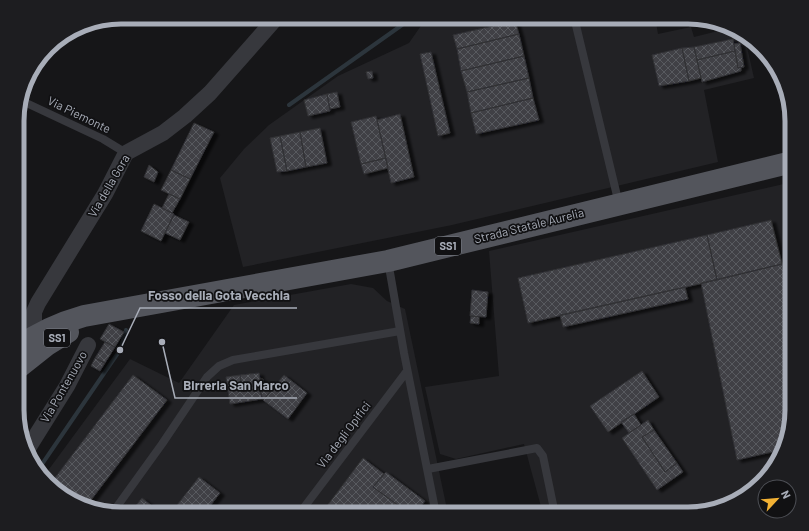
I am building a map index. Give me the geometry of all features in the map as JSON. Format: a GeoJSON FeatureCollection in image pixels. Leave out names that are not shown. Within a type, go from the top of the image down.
{"type":"FeatureCollection","features":[{"type":"Feature","properties":{"kind":"main road","name":"Strada Statale Aurelia"},"geometry":{"type":"LineString","coordinates":[[26,341],[60,322],[388,261],[785,164]]}},
{"type":"Feature","properties":{"kind":"main road","name":"Strada Statale Aurelia"},"geometry":{"type":"LineString","coordinates":[[24,363],[46,345],[100,314]]}},
{"type":"Feature","properties":{"kind":"street","name":"Via della Gora"},"geometry":{"type":"LineString","coordinates":[[24,357],[34,346],[35,342],[26,341],[38,303],[101,201],[126,153],[163,133],[185,116],[210,93],[271,24]]}},
{"type":"Feature","properties":{"kind":"street","name":"Via Pontenuovo"},"geometry":{"type":"LineString","coordinates":[[30,445],[67,386],[88,345]]}},
{"type":"Feature","properties":{"kind":"lane"},"geometry":{"type":"LineString","coordinates":[[576,24],[619,204]]}},
{"type":"Feature","properties":{"kind":"lane","name":"Via Piemonte"},"geometry":{"type":"LineString","coordinates":[[26,103],[104,139],[126,153]]}},
{"type":"Feature","properties":{"kind":"lane"},"geometry":{"type":"LineString","coordinates":[[388,261],[407,371],[435,507]]}},
{"type":"Feature","properties":{"kind":"lane"},"geometry":{"type":"LineString","coordinates":[[117,507],[162,444],[207,377],[218,366],[233,360],[400,332]]}},
{"type":"Feature","properties":{"kind":"lane","name":"Via degli Opifici"},"geometry":{"type":"LineString","coordinates":[[304,507],[407,371]]}},
{"type":"Feature","properties":{"kind":"lane"},"geometry":{"type":"LineString","coordinates":[[428,470],[537,448],[543,456],[554,507]]}},
{"type":"Feature","properties":{"kind":"shaded area"},"geometry":{"type":"Polygon","coordinates":[[[422,24],[656,24],[658,34],[691,27],[694,37],[722,30],[746,43],[754,78],[704,90],[718,162],[452,225],[243,267],[220,178],[244,149],[269,125],[338,76],[409,43],[422,24]]]}},
{"type":"Feature","properties":{"kind":"shaded area"},"geometry":{"type":"Polygon","coordinates":[[[785,184],[785,417],[780,441],[769,464],[757,479],[737,494],[713,504],[695,507],[541,507],[524,444],[456,459],[440,454],[425,387],[499,376],[489,251],[785,184]]]}},
{"type":"Feature","properties":{"kind":"shaded area"},"geometry":{"type":"Polygon","coordinates":[[[351,284],[373,288],[387,301],[405,309],[447,507],[121,507],[90,502],[67,491],[52,479],[47,472],[130,359],[179,383],[234,305],[351,284]]]}},
{"type":"Feature","properties":{"kind":"building"},"geometry":{"type":"Polygon","coordinates":[[[502,24],[516,24],[519,34],[457,49],[453,35],[502,24]]]}},
{"type":"Feature","properties":{"kind":"building"},"geometry":{"type":"Polygon","coordinates":[[[519,34],[524,56],[461,71],[457,49],[519,34]]]}},
{"type":"Feature","properties":{"kind":"building"},"geometry":{"type":"Polygon","coordinates":[[[733,39],[735,51],[697,60],[694,47],[733,39]]]}},
{"type":"Feature","properties":{"kind":"building"},"geometry":{"type":"Polygon","coordinates":[[[740,43],[744,67],[738,68],[734,44],[740,43]]]}},
{"type":"Feature","properties":{"kind":"building"},"geometry":{"type":"Polygon","coordinates":[[[694,47],[701,78],[689,81],[682,48],[694,47]]]}},
{"type":"Feature","properties":{"kind":"building"},"geometry":{"type":"Polygon","coordinates":[[[682,48],[689,81],[659,86],[652,55],[682,48]]]}},
{"type":"Feature","properties":{"kind":"building"},"geometry":{"type":"Polygon","coordinates":[[[735,51],[738,68],[741,67],[741,71],[702,82],[697,60],[735,51]]]}},
{"type":"Feature","properties":{"kind":"building"},"geometry":{"type":"Polygon","coordinates":[[[431,52],[450,133],[438,136],[420,54],[431,52]]]}},
{"type":"Feature","properties":{"kind":"building"},"geometry":{"type":"Polygon","coordinates":[[[524,56],[529,78],[467,92],[461,71],[524,56]]]}},
{"type":"Feature","properties":{"kind":"building"},"geometry":{"type":"Polygon","coordinates":[[[372,71],[373,78],[368,79],[366,72],[372,71]]]}},
{"type":"Feature","properties":{"kind":"building"},"geometry":{"type":"Polygon","coordinates":[[[529,78],[533,98],[471,113],[467,92],[529,78]]]}},
{"type":"Feature","properties":{"kind":"building"},"geometry":{"type":"Polygon","coordinates":[[[337,92],[340,107],[330,109],[327,94],[337,92]]]}},
{"type":"Feature","properties":{"kind":"building"},"geometry":{"type":"Polygon","coordinates":[[[327,94],[330,111],[308,116],[304,100],[327,94]]]}},
{"type":"Feature","properties":{"kind":"building"},"geometry":{"type":"Polygon","coordinates":[[[533,98],[539,120],[476,134],[471,113],[533,98]]]}},
{"type":"Feature","properties":{"kind":"building"},"geometry":{"type":"Polygon","coordinates":[[[400,114],[414,177],[391,183],[377,120],[400,114]]]}},
{"type":"Feature","properties":{"kind":"building"},"geometry":{"type":"Polygon","coordinates":[[[376,116],[386,158],[361,164],[351,122],[376,116]]]}},
{"type":"Feature","properties":{"kind":"building"},"geometry":{"type":"Polygon","coordinates":[[[194,123],[214,132],[190,179],[171,170],[194,123]]]}},
{"type":"Feature","properties":{"kind":"building"},"geometry":{"type":"Polygon","coordinates":[[[320,128],[327,163],[306,167],[300,132],[320,128]]]}},
{"type":"Feature","properties":{"kind":"building"},"geometry":{"type":"Polygon","coordinates":[[[300,132],[306,167],[287,171],[280,136],[300,132]]]}},
{"type":"Feature","properties":{"kind":"building"},"geometry":{"type":"Polygon","coordinates":[[[280,136],[287,171],[277,172],[270,138],[280,136]]]}},
{"type":"Feature","properties":{"kind":"building"},"geometry":{"type":"Polygon","coordinates":[[[386,158],[388,168],[364,174],[361,164],[386,158]]]}},
{"type":"Feature","properties":{"kind":"building"},"geometry":{"type":"Polygon","coordinates":[[[149,165],[158,172],[154,182],[144,177],[149,165]]]}},
{"type":"Feature","properties":{"kind":"building"},"geometry":{"type":"Polygon","coordinates":[[[171,170],[190,179],[180,199],[161,190],[171,170]]]}},
{"type":"Feature","properties":{"kind":"building"},"geometry":{"type":"Polygon","coordinates":[[[169,194],[180,199],[172,213],[162,208],[169,194]]]}},
{"type":"Feature","properties":{"kind":"building"},"geometry":{"type":"Polygon","coordinates":[[[154,204],[174,214],[161,241],[141,231],[154,204]]]}},
{"type":"Feature","properties":{"kind":"building"},"geometry":{"type":"Polygon","coordinates":[[[174,215],[189,222],[180,240],[165,233],[174,215]]]}},
{"type":"Feature","properties":{"kind":"building"},"geometry":{"type":"Polygon","coordinates":[[[771,220],[782,264],[717,280],[707,235],[771,220]]]}},
{"type":"Feature","properties":{"kind":"building"},"geometry":{"type":"Polygon","coordinates":[[[707,235],[717,280],[528,323],[518,278],[707,235]]]}},
{"type":"Feature","properties":{"kind":"building"},"geometry":{"type":"Polygon","coordinates":[[[782,264],[785,277],[785,417],[780,441],[776,451],[737,460],[701,283],[782,264]]]}},
{"type":"Feature","properties":{"kind":"building"},"geometry":{"type":"Polygon","coordinates":[[[685,287],[688,299],[563,327],[560,315],[685,287]]]}},
{"type":"Feature","properties":{"kind":"building"},"geometry":{"type":"Polygon","coordinates":[[[472,290],[488,292],[486,317],[470,316],[472,290]]]}},
{"type":"Feature","properties":{"kind":"building"},"geometry":{"type":"Polygon","coordinates":[[[471,316],[479,317],[479,324],[470,323],[471,316]]]}},
{"type":"Feature","properties":{"kind":"building"},"geometry":{"type":"Polygon","coordinates":[[[109,324],[124,332],[115,347],[100,339],[109,324]]]}},
{"type":"Feature","properties":{"kind":"building"},"geometry":{"type":"Polygon","coordinates":[[[105,342],[115,347],[105,363],[95,358],[105,342]]]}},
{"type":"Feature","properties":{"kind":"building"},"geometry":{"type":"Polygon","coordinates":[[[95,358],[105,363],[100,371],[91,366],[95,358]]]}},
{"type":"Feature","properties":{"kind":"building"},"geometry":{"type":"Polygon","coordinates":[[[642,371],[659,397],[608,432],[590,406],[642,371]]]}},
{"type":"Feature","properties":{"kind":"building"},"geometry":{"type":"Polygon","coordinates":[[[259,373],[260,379],[263,379],[265,388],[275,387],[263,400],[260,390],[252,391],[251,388],[242,389],[240,375],[259,373]]]}},
{"type":"Feature","properties":{"kind":"building"},"geometry":{"type":"Polygon","coordinates":[[[133,375],[167,400],[90,502],[67,491],[53,480],[133,375]]]}},
{"type":"Feature","properties":{"kind":"building"},"geometry":{"type":"Polygon","coordinates":[[[240,375],[242,389],[251,388],[252,391],[260,390],[262,399],[230,404],[226,377],[240,375]]]}},
{"type":"Feature","properties":{"kind":"building"},"geometry":{"type":"Polygon","coordinates":[[[284,375],[307,393],[288,419],[263,400],[284,375]]]}},
{"type":"Feature","properties":{"kind":"building"},"geometry":{"type":"Polygon","coordinates":[[[634,414],[641,425],[629,433],[621,422],[634,414]]]}},
{"type":"Feature","properties":{"kind":"building"},"geometry":{"type":"Polygon","coordinates":[[[648,420],[654,430],[642,437],[665,472],[677,463],[683,472],[657,490],[622,438],[648,420]]]}},
{"type":"Feature","properties":{"kind":"building"},"geometry":{"type":"Polygon","coordinates":[[[654,430],[677,463],[665,472],[642,437],[654,430]]]}},
{"type":"Feature","properties":{"kind":"building"},"geometry":{"type":"Polygon","coordinates":[[[363,458],[384,474],[373,487],[400,507],[326,507],[363,458]]]}},
{"type":"Feature","properties":{"kind":"building"},"geometry":{"type":"Polygon","coordinates":[[[386,472],[425,501],[420,507],[400,507],[373,487],[386,472]]]}},
{"type":"Feature","properties":{"kind":"building"},"geometry":{"type":"Polygon","coordinates":[[[199,477],[220,493],[209,507],[175,507],[199,477]]]}},
{"type":"Feature","properties":{"kind":"building"},"geometry":{"type":"Polygon","coordinates":[[[142,498],[153,507],[135,507],[142,498]]]}},
{"type":"Feature","properties":{"kind":"waterway"},"geometry":{"type":"LineString","coordinates":[[289,105],[403,24]]}},
{"type":"Feature","properties":{"kind":"waterway"},"geometry":{"type":"LineString","coordinates":[[41,465],[120,350],[126,330]]}},
{"type":"Feature","properties":{"kind":"place","name":"Birreria San Marco"},"geometry":{"type":"Point","coordinates":[162,342]}},
{"type":"Feature","properties":{"kind":"place","name":"Fosso della Gota Vecchia"},"geometry":{"type":"Point","coordinates":[120,350]}}]}
